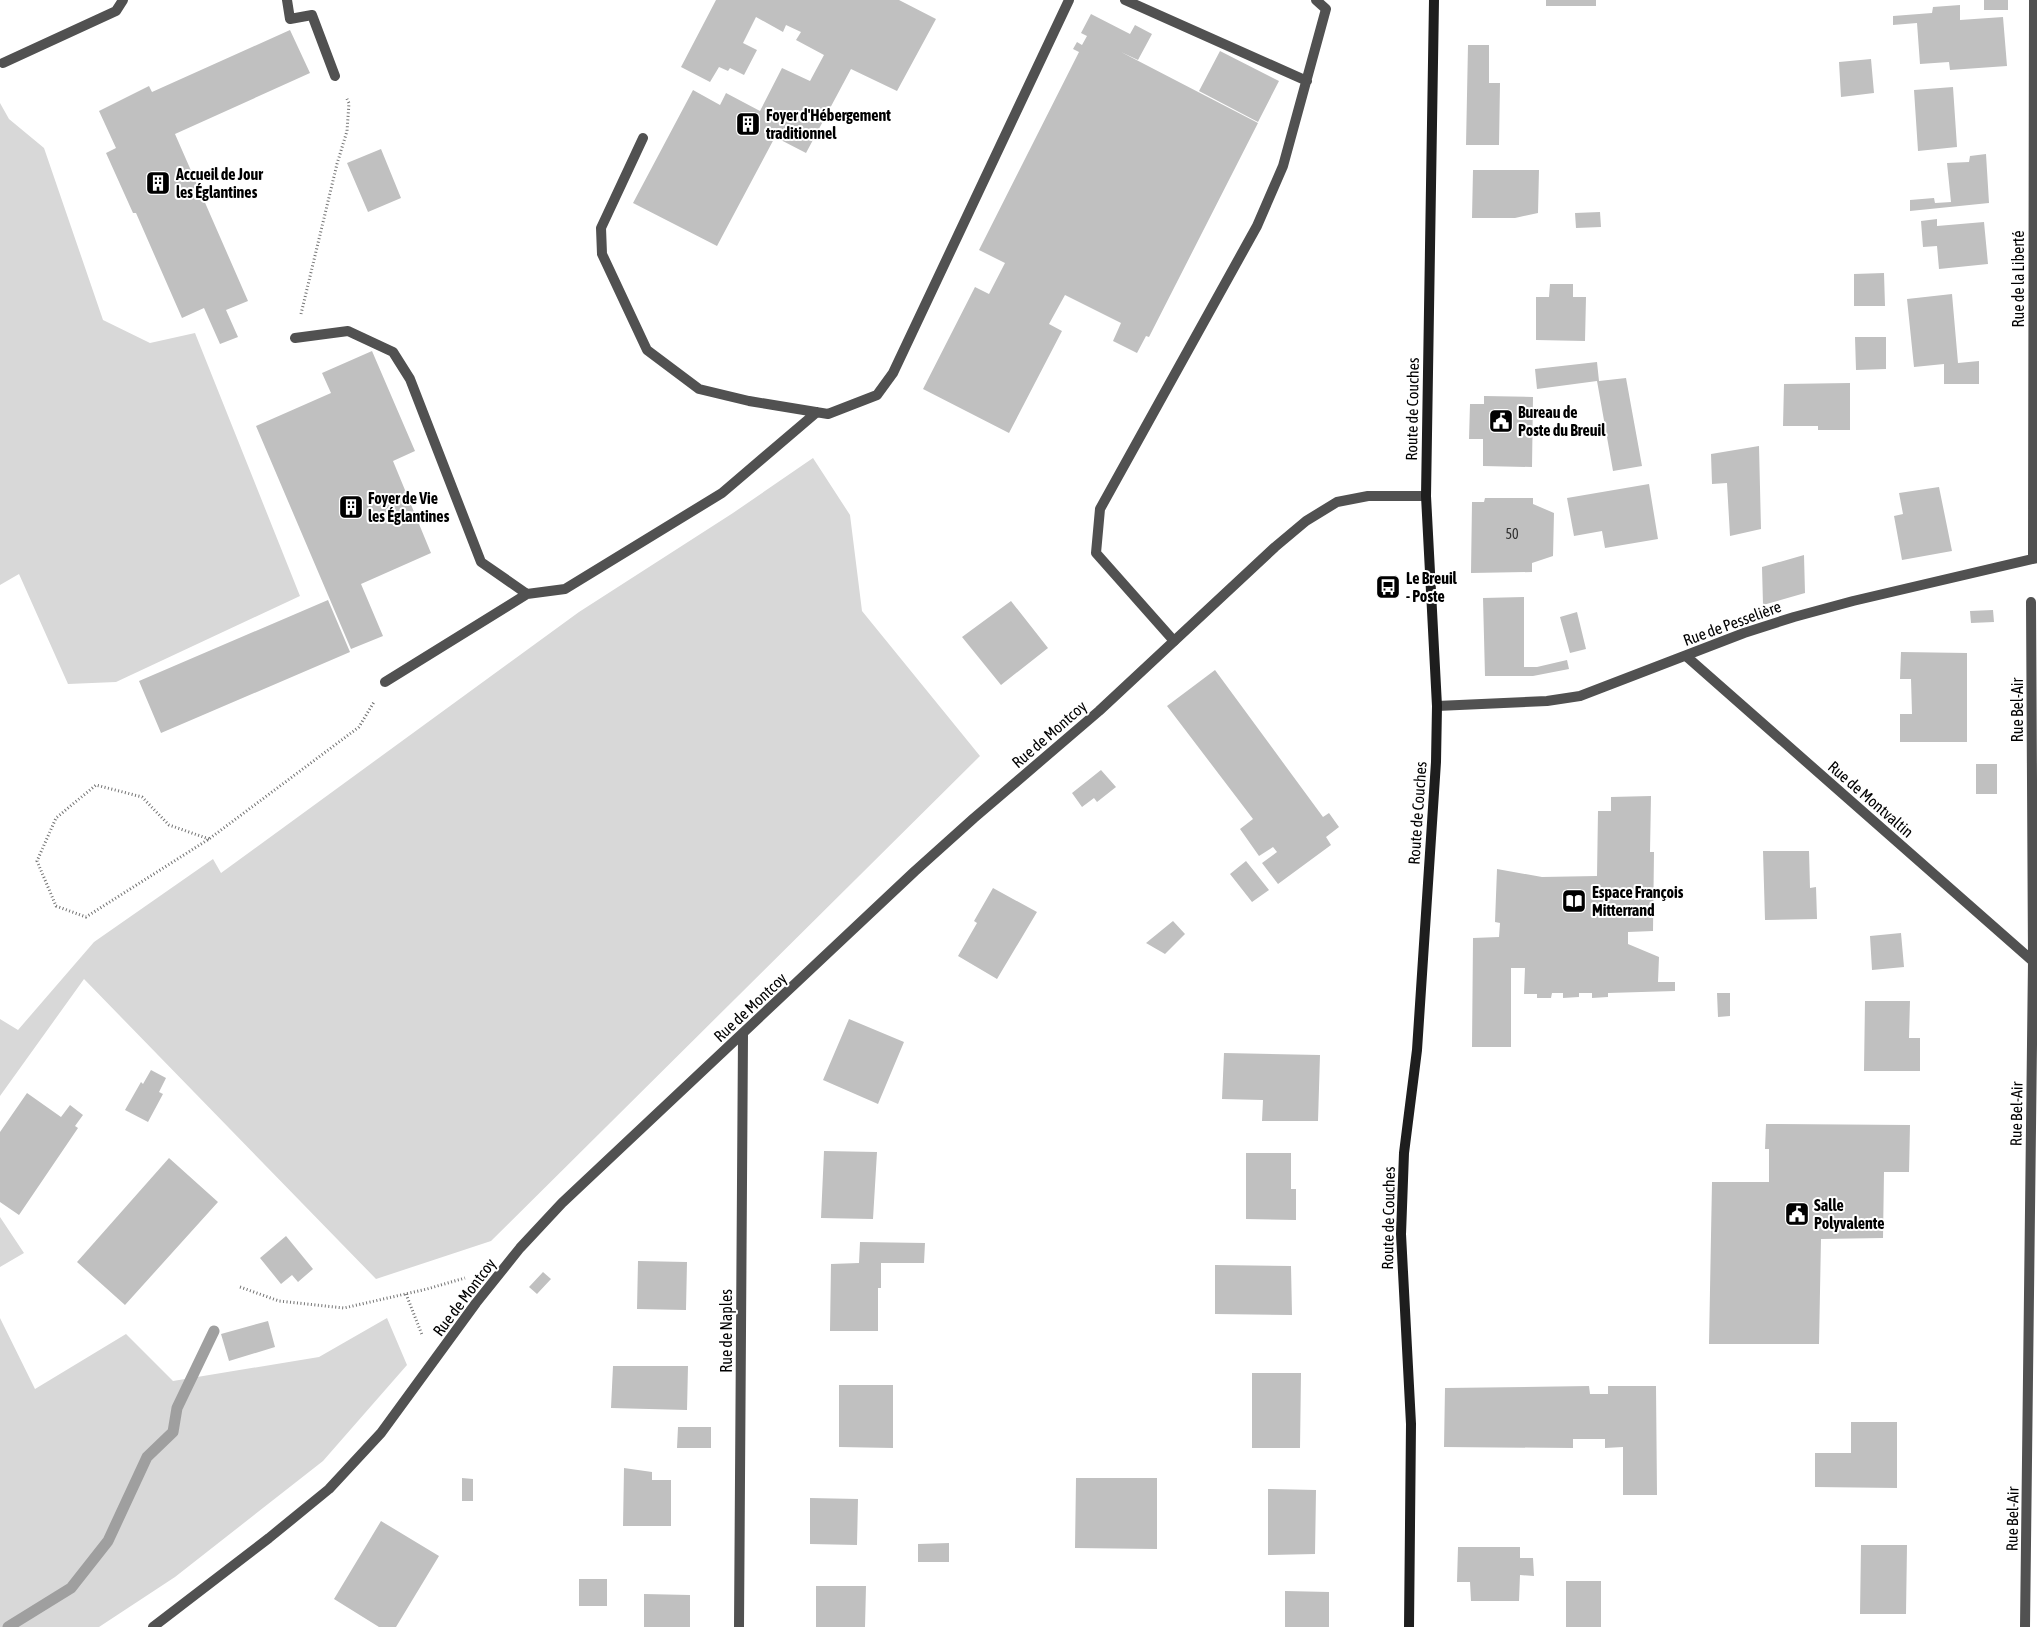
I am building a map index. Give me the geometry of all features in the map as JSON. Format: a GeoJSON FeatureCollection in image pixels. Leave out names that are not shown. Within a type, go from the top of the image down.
{"type":"FeatureCollection","features":[{"type":"Feature","properties":{"kind":"main road","name":"Route de Couches"},"geometry":{"type":"LineString","coordinates":[[1410,1627],[1411,1424],[1401,1234],[1404,1153],[1418,1040],[1436,762],[1437,706],[1426,496],[1434,0]]}},
{"type":"Feature","properties":{"kind":"street"},"geometry":{"type":"LineString","coordinates":[[3,64],[116,11],[123,0]]}},
{"type":"Feature","properties":{"kind":"street"},"geometry":{"type":"LineString","coordinates":[[287,0],[290,19],[312,15],[335,76]]}},
{"type":"Feature","properties":{"kind":"street"},"geometry":{"type":"LineString","coordinates":[[643,138],[601,228],[602,254],[647,350],[699,389],[749,401],[828,414],[878,395],[893,373],[1069,0]]}},
{"type":"Feature","properties":{"kind":"street"},"geometry":{"type":"LineString","coordinates":[[1125,0],[1306,81]]}},
{"type":"Feature","properties":{"kind":"street"},"geometry":{"type":"LineString","coordinates":[[1174,641],[1096,553],[1100,509],[1257,226],[1283,166],[1326,9],[1316,0]]}},
{"type":"Feature","properties":{"kind":"street","name":"Rue de la Liberté"},"geometry":{"type":"LineString","coordinates":[[2034,0],[2035,558]]}},
{"type":"Feature","properties":{"kind":"street"},"geometry":{"type":"LineString","coordinates":[[295,338],[348,331],[393,352],[410,379],[481,562],[527,594]]}},
{"type":"Feature","properties":{"kind":"street"},"geometry":{"type":"LineString","coordinates":[[386,682],[527,594],[565,589],[722,493],[817,412]]}},
{"type":"Feature","properties":{"kind":"street","name":"Rue de Montcoy"},"geometry":{"type":"LineString","coordinates":[[153,1627],[269,1538],[329,1489],[381,1433],[506,1265],[562,1203],[743,1035],[915,871],[1100,711],[1275,547],[1306,521],[1337,502],[1368,496],[1426,496]]}},
{"type":"Feature","properties":{"kind":"street","name":"Rue de Pesselière"},"geometry":{"type":"LineString","coordinates":[[1437,706],[1548,701],[1580,696],[1744,633],[1794,617],[1853,601],[2035,558]]}},
{"type":"Feature","properties":{"kind":"street","name":"Rue Bel-Air"},"geometry":{"type":"LineString","coordinates":[[2026,1627],[2035,963],[2031,602]]}},
{"type":"Feature","properties":{"kind":"street","name":"Rue de Montvaltin"},"geometry":{"type":"LineString","coordinates":[[1686,656],[2035,963]]}},
{"type":"Feature","properties":{"kind":"street","name":"Rue de Naples"},"geometry":{"type":"LineString","coordinates":[[739,1627],[743,1035]]}},
{"type":"Feature","properties":{"kind":"path"},"geometry":{"type":"LineString","coordinates":[[295,338],[337,164],[348,131],[349,103],[335,76]]}},
{"type":"Feature","properties":{"kind":"path"},"geometry":{"type":"LineString","coordinates":[[209,839],[169,825],[142,797],[96,785],[56,818],[37,861],[56,906],[86,917],[209,839],[359,727],[386,682]]}},
{"type":"Feature","properties":{"kind":"path"},"geometry":{"type":"LineString","coordinates":[[240,1287],[279,1302],[344,1308],[406,1294],[506,1265]]}},
{"type":"Feature","properties":{"kind":"path"},"geometry":{"type":"LineString","coordinates":[[406,1294],[432,1364]]}},
{"type":"Feature","properties":{"kind":"shaded area"},"geometry":{"type":"Polygon","coordinates":[[[0,103],[9,119],[44,148],[103,320],[150,343],[195,333],[300,596],[116,682],[68,684],[19,574],[0,585],[0,103]]]}},
{"type":"Feature","properties":{"kind":"shaded area"},"geometry":{"type":"Polygon","coordinates":[[[813,458],[850,515],[862,611],[980,756],[491,1241],[376,1279],[84,979],[0,1096],[0,1019],[18,1030],[94,942],[213,859],[221,873],[579,612],[733,513],[813,458]]]}},
{"type":"Feature","properties":{"kind":"shaded area"},"geometry":{"type":"Polygon","coordinates":[[[0,1217],[24,1253],[0,1267],[0,1217]]]}},
{"type":"Feature","properties":{"kind":"shaded area"},"geometry":{"type":"Polygon","coordinates":[[[0,1318],[35,1389],[126,1334],[173,1381],[319,1357],[387,1318],[407,1365],[323,1461],[175,1577],[99,1627],[0,1627],[0,1318]]]}},
{"type":"Feature","properties":{"kind":"building","name":"Foyer d'Hébergement traditionnel"},"geometry":{"type":"Polygon","coordinates":[[[716,0],[899,0],[936,19],[897,91],[851,69],[806,153],[775,137],[717,246],[633,203],[693,90],[720,105],[726,93],[760,111],[782,68],[810,81],[824,55],[796,40],[801,32],[786,25],[783,32],[756,17],[743,43],[757,50],[744,75],[730,68],[728,71],[719,67],[710,82],[681,67],[716,0]]]}},
{"type":"Feature","properties":{"kind":"building"},"geometry":{"type":"Polygon","coordinates":[[[1546,0],[1596,0],[1596,6],[1546,6],[1546,0]]]}},
{"type":"Feature","properties":{"kind":"building"},"geometry":{"type":"Polygon","coordinates":[[[1984,0],[2008,0],[2008,10],[1984,10],[1984,0]]]}},
{"type":"Feature","properties":{"kind":"building"},"geometry":{"type":"Polygon","coordinates":[[[1960,5],[1960,20],[2003,17],[2007,66],[1950,70],[1949,62],[1920,64],[1917,23],[1893,25],[1893,16],[1932,13],[1933,7],[1960,5]]]}},
{"type":"Feature","properties":{"kind":"building"},"geometry":{"type":"Polygon","coordinates":[[[1091,14],[1130,34],[1135,25],[1152,34],[1138,60],[1121,52],[1258,123],[1149,337],[1146,336],[1137,353],[1113,341],[1121,323],[1065,295],[1049,324],[1062,331],[1009,433],[923,389],[975,287],[989,294],[1005,263],[979,250],[1079,52],[1073,49],[1077,42],[1082,45],[1087,36],[1081,33],[1091,14]]]}},
{"type":"Feature","properties":{"kind":"building","name":"Accueil de Jour les Églantines"},"geometry":{"type":"Polygon","coordinates":[[[290,30],[310,73],[175,134],[248,301],[226,310],[238,337],[220,344],[204,308],[182,318],[136,213],[133,213],[106,153],[116,148],[99,111],[149,86],[152,92],[290,30]]]}},
{"type":"Feature","properties":{"kind":"building"},"geometry":{"type":"Polygon","coordinates":[[[1468,45],[1489,45],[1489,83],[1500,83],[1499,145],[1466,145],[1468,45]]]}},
{"type":"Feature","properties":{"kind":"building"},"geometry":{"type":"Polygon","coordinates":[[[1220,51],[1279,81],[1258,122],[1199,91],[1220,51]]]}},
{"type":"Feature","properties":{"kind":"building"},"geometry":{"type":"Polygon","coordinates":[[[1871,59],[1874,93],[1841,97],[1839,62],[1871,59]]]}},
{"type":"Feature","properties":{"kind":"building"},"geometry":{"type":"Polygon","coordinates":[[[1953,87],[1957,147],[1918,151],[1914,90],[1953,87]]]}},
{"type":"Feature","properties":{"kind":"building"},"geometry":{"type":"Polygon","coordinates":[[[381,149],[401,198],[368,212],[347,163],[381,149]]]}},
{"type":"Feature","properties":{"kind":"building"},"geometry":{"type":"Polygon","coordinates":[[[1986,154],[1989,203],[1910,211],[1910,200],[1934,198],[1935,203],[1951,202],[1947,163],[1969,162],[1970,156],[1986,154]]]}},
{"type":"Feature","properties":{"kind":"building"},"geometry":{"type":"Polygon","coordinates":[[[1473,170],[1539,170],[1538,213],[1515,218],[1472,218],[1473,170]]]}},
{"type":"Feature","properties":{"kind":"building"},"geometry":{"type":"Polygon","coordinates":[[[1600,212],[1601,227],[1576,228],[1575,213],[1600,212]]]}},
{"type":"Feature","properties":{"kind":"building"},"geometry":{"type":"Polygon","coordinates":[[[1937,219],[1937,226],[1984,222],[1988,264],[1939,269],[1937,246],[1923,247],[1921,221],[1937,219]]]}},
{"type":"Feature","properties":{"kind":"building"},"geometry":{"type":"Polygon","coordinates":[[[1884,273],[1885,306],[1854,306],[1854,274],[1884,273]]]}},
{"type":"Feature","properties":{"kind":"building"},"geometry":{"type":"Polygon","coordinates":[[[1550,284],[1573,284],[1573,297],[1586,297],[1585,341],[1536,340],[1536,297],[1549,297],[1550,284]]]}},
{"type":"Feature","properties":{"kind":"building"},"geometry":{"type":"Polygon","coordinates":[[[1952,294],[1958,363],[1979,361],[1979,384],[1944,384],[1944,364],[1914,367],[1907,299],[1952,294]]]}},
{"type":"Feature","properties":{"kind":"building"},"geometry":{"type":"Polygon","coordinates":[[[1855,337],[1886,337],[1886,369],[1856,370],[1855,337]]]}},
{"type":"Feature","properties":{"kind":"building","name":"Foyer de Vie les Églantines"},"geometry":{"type":"Polygon","coordinates":[[[372,351],[415,451],[393,461],[431,553],[361,584],[383,636],[351,649],[256,426],[331,393],[322,373],[372,351]]]}},
{"type":"Feature","properties":{"kind":"building"},"geometry":{"type":"Polygon","coordinates":[[[1597,362],[1599,381],[1626,378],[1642,466],[1613,471],[1597,381],[1537,389],[1535,369],[1597,362]]]}},
{"type":"Feature","properties":{"kind":"building"},"geometry":{"type":"Polygon","coordinates":[[[1850,383],[1850,430],[1818,430],[1818,426],[1783,426],[1784,384],[1850,383]]]}},
{"type":"Feature","properties":{"kind":"building","name":"Bureau de Poste du Breuil"},"geometry":{"type":"Polygon","coordinates":[[[1484,396],[1533,397],[1532,467],[1483,466],[1483,439],[1469,439],[1470,404],[1484,404],[1484,396]]]}},
{"type":"Feature","properties":{"kind":"building"},"geometry":{"type":"Polygon","coordinates":[[[1759,446],[1761,529],[1730,536],[1727,483],[1712,484],[1711,454],[1759,446]]]}},
{"type":"Feature","properties":{"kind":"building"},"geometry":{"type":"Polygon","coordinates":[[[1649,484],[1658,539],[1605,548],[1602,531],[1574,536],[1567,498],[1649,484]]]}},
{"type":"Feature","properties":{"kind":"building"},"geometry":{"type":"Polygon","coordinates":[[[1939,487],[1952,551],[1902,560],[1894,516],[1903,514],[1899,493],[1939,487]]]}},
{"type":"Feature","properties":{"kind":"building"},"geometry":{"type":"Polygon","coordinates":[[[1485,498],[1533,498],[1533,504],[1554,513],[1553,556],[1532,563],[1532,572],[1471,573],[1472,502],[1484,502],[1485,498]]]}},
{"type":"Feature","properties":{"kind":"building"},"geometry":{"type":"Polygon","coordinates":[[[1804,555],[1805,593],[1763,605],[1762,567],[1804,555]]]}},
{"type":"Feature","properties":{"kind":"building"},"geometry":{"type":"Polygon","coordinates":[[[1524,597],[1524,667],[1537,667],[1567,660],[1569,669],[1533,676],[1485,676],[1483,598],[1524,597]]]}},
{"type":"Feature","properties":{"kind":"building"},"geometry":{"type":"Polygon","coordinates":[[[328,600],[350,652],[161,733],[139,681],[328,600]]]}},
{"type":"Feature","properties":{"kind":"building"},"geometry":{"type":"Polygon","coordinates":[[[1011,601],[1048,648],[1001,685],[962,637],[1011,601]]]}},
{"type":"Feature","properties":{"kind":"building"},"geometry":{"type":"Polygon","coordinates":[[[1993,610],[1994,622],[1971,623],[1970,611],[1993,610]]]}},
{"type":"Feature","properties":{"kind":"building"},"geometry":{"type":"Polygon","coordinates":[[[1577,612],[1586,649],[1570,653],[1560,617],[1577,612]]]}},
{"type":"Feature","properties":{"kind":"building"},"geometry":{"type":"Polygon","coordinates":[[[1901,652],[1967,653],[1967,742],[1900,742],[1900,714],[1912,714],[1911,679],[1900,679],[1901,652]]]}},
{"type":"Feature","properties":{"kind":"building"},"geometry":{"type":"Polygon","coordinates":[[[1215,670],[1323,817],[1329,813],[1339,827],[1326,837],[1331,845],[1278,884],[1262,863],[1277,852],[1273,847],[1259,856],[1240,829],[1253,819],[1167,706],[1215,670]]]}},
{"type":"Feature","properties":{"kind":"building"},"geometry":{"type":"Polygon","coordinates":[[[1976,764],[1997,764],[1997,794],[1976,794],[1976,764]]]}},
{"type":"Feature","properties":{"kind":"building"},"geometry":{"type":"Polygon","coordinates":[[[1101,770],[1116,787],[1097,802],[1094,798],[1082,807],[1072,793],[1101,770]]]}},
{"type":"Feature","properties":{"kind":"building","name":"Espace François Mitterrand"},"geometry":{"type":"Polygon","coordinates":[[[1651,796],[1650,852],[1654,852],[1653,931],[1628,932],[1628,944],[1659,957],[1658,982],[1675,982],[1675,991],[1608,993],[1608,997],[1592,998],[1592,993],[1579,993],[1579,997],[1563,998],[1563,993],[1552,993],[1551,998],[1537,998],[1537,994],[1524,994],[1525,968],[1511,968],[1511,1047],[1472,1047],[1473,938],[1499,937],[1500,923],[1495,922],[1497,869],[1542,877],[1597,876],[1598,811],[1611,811],[1611,797],[1651,796]]]}},
{"type":"Feature","properties":{"kind":"building"},"geometry":{"type":"Polygon","coordinates":[[[1763,851],[1809,851],[1810,888],[1816,887],[1817,919],[1765,920],[1763,851]]]}},
{"type":"Feature","properties":{"kind":"building"},"geometry":{"type":"Polygon","coordinates":[[[1246,861],[1269,890],[1252,902],[1230,874],[1246,861]]]}},
{"type":"Feature","properties":{"kind":"building"},"geometry":{"type":"Polygon","coordinates":[[[993,888],[1037,912],[997,979],[958,956],[977,923],[974,921],[993,888]]]}},
{"type":"Feature","properties":{"kind":"building"},"geometry":{"type":"Polygon","coordinates":[[[1173,921],[1185,934],[1165,954],[1146,943],[1173,921]]]}},
{"type":"Feature","properties":{"kind":"building"},"geometry":{"type":"Polygon","coordinates":[[[1901,933],[1904,967],[1872,970],[1870,936],[1901,933]]]}},
{"type":"Feature","properties":{"kind":"building"},"geometry":{"type":"Polygon","coordinates":[[[1717,993],[1730,993],[1730,1016],[1718,1017],[1717,993]]]}},
{"type":"Feature","properties":{"kind":"building"},"geometry":{"type":"Polygon","coordinates":[[[1865,1001],[1910,1001],[1909,1038],[1920,1038],[1920,1071],[1864,1071],[1865,1001]]]}},
{"type":"Feature","properties":{"kind":"building"},"geometry":{"type":"Polygon","coordinates":[[[849,1019],[904,1042],[878,1104],[823,1080],[849,1019]]]}},
{"type":"Feature","properties":{"kind":"building"},"geometry":{"type":"Polygon","coordinates":[[[1224,1053],[1320,1055],[1318,1121],[1262,1121],[1263,1100],[1222,1099],[1224,1053]]]}},
{"type":"Feature","properties":{"kind":"building"},"geometry":{"type":"Polygon","coordinates":[[[151,1070],[166,1078],[159,1092],[163,1094],[148,1122],[125,1110],[141,1082],[143,1084],[151,1070]]]}},
{"type":"Feature","properties":{"kind":"building"},"geometry":{"type":"Polygon","coordinates":[[[27,1093],[61,1117],[70,1105],[83,1115],[75,1126],[78,1128],[19,1215],[0,1202],[0,1132],[27,1093]]]}},
{"type":"Feature","properties":{"kind":"building","name":"Salle Polyvalente"},"geometry":{"type":"Polygon","coordinates":[[[1766,1124],[1910,1125],[1909,1172],[1884,1172],[1883,1238],[1821,1239],[1819,1344],[1709,1344],[1712,1182],[1769,1182],[1769,1149],[1765,1149],[1766,1124]]]}},
{"type":"Feature","properties":{"kind":"building"},"geometry":{"type":"Polygon","coordinates":[[[824,1151],[877,1152],[873,1219],[821,1218],[824,1151]]]}},
{"type":"Feature","properties":{"kind":"building"},"geometry":{"type":"Polygon","coordinates":[[[1246,1153],[1291,1153],[1291,1189],[1296,1189],[1296,1220],[1246,1219],[1246,1153]]]}},
{"type":"Feature","properties":{"kind":"building"},"geometry":{"type":"Polygon","coordinates":[[[169,1158],[218,1202],[125,1305],[77,1262],[169,1158]]]}},
{"type":"Feature","properties":{"kind":"building"},"geometry":{"type":"Polygon","coordinates":[[[286,1236],[313,1269],[298,1282],[292,1275],[281,1284],[260,1258],[286,1236]]]}},
{"type":"Feature","properties":{"kind":"building"},"geometry":{"type":"Polygon","coordinates":[[[860,1242],[925,1243],[924,1263],[881,1263],[881,1288],[878,1288],[878,1331],[830,1331],[831,1264],[859,1263],[860,1242]]]}},
{"type":"Feature","properties":{"kind":"building"},"geometry":{"type":"Polygon","coordinates":[[[638,1261],[687,1262],[686,1310],[637,1309],[638,1261]]]}},
{"type":"Feature","properties":{"kind":"building"},"geometry":{"type":"Polygon","coordinates":[[[1215,1265],[1291,1266],[1292,1315],[1215,1314],[1215,1265]]]}},
{"type":"Feature","properties":{"kind":"building"},"geometry":{"type":"Polygon","coordinates":[[[543,1272],[551,1279],[537,1294],[529,1287],[543,1272]]]}},
{"type":"Feature","properties":{"kind":"building"},"geometry":{"type":"Polygon","coordinates":[[[268,1321],[275,1347],[229,1361],[221,1334],[268,1321]]]}},
{"type":"Feature","properties":{"kind":"building"},"geometry":{"type":"Polygon","coordinates":[[[613,1366],[688,1366],[687,1410],[611,1408],[613,1366]]]}},
{"type":"Feature","properties":{"kind":"building"},"geometry":{"type":"Polygon","coordinates":[[[1252,1373],[1301,1373],[1300,1448],[1252,1448],[1252,1373]]]}},
{"type":"Feature","properties":{"kind":"building"},"geometry":{"type":"Polygon","coordinates":[[[839,1385],[893,1385],[893,1448],[839,1447],[839,1385]]]}},
{"type":"Feature","properties":{"kind":"building"},"geometry":{"type":"Polygon","coordinates":[[[1589,1386],[1590,1394],[1608,1394],[1608,1386],[1656,1386],[1657,1495],[1623,1495],[1623,1447],[1605,1448],[1605,1439],[1573,1439],[1573,1448],[1444,1447],[1445,1388],[1589,1386]]]}},
{"type":"Feature","properties":{"kind":"building"},"geometry":{"type":"Polygon","coordinates":[[[1851,1422],[1897,1422],[1897,1488],[1815,1487],[1815,1453],[1851,1453],[1851,1422]]]}},
{"type":"Feature","properties":{"kind":"building"},"geometry":{"type":"Polygon","coordinates":[[[678,1427],[711,1427],[711,1448],[677,1448],[678,1427]]]}},
{"type":"Feature","properties":{"kind":"building"},"geometry":{"type":"Polygon","coordinates":[[[624,1468],[652,1472],[652,1480],[671,1480],[671,1526],[623,1526],[624,1468]]]}},
{"type":"Feature","properties":{"kind":"building"},"geometry":{"type":"Polygon","coordinates":[[[462,1478],[473,1479],[473,1501],[462,1501],[462,1478]]]}},
{"type":"Feature","properties":{"kind":"building"},"geometry":{"type":"Polygon","coordinates":[[[1076,1478],[1157,1478],[1157,1549],[1075,1548],[1076,1478]]]}},
{"type":"Feature","properties":{"kind":"building"},"geometry":{"type":"Polygon","coordinates":[[[1268,1489],[1316,1490],[1315,1554],[1268,1555],[1268,1489]]]}},
{"type":"Feature","properties":{"kind":"building"},"geometry":{"type":"Polygon","coordinates":[[[810,1498],[858,1499],[857,1545],[810,1544],[810,1498]]]}},
{"type":"Feature","properties":{"kind":"building"},"geometry":{"type":"Polygon","coordinates":[[[381,1521],[439,1556],[396,1627],[379,1627],[334,1599],[381,1521]]]}},
{"type":"Feature","properties":{"kind":"building"},"geometry":{"type":"Polygon","coordinates":[[[949,1543],[949,1562],[918,1562],[918,1544],[949,1543]]]}},
{"type":"Feature","properties":{"kind":"building"},"geometry":{"type":"Polygon","coordinates":[[[1861,1545],[1907,1545],[1906,1614],[1860,1614],[1861,1545]]]}},
{"type":"Feature","properties":{"kind":"building"},"geometry":{"type":"Polygon","coordinates":[[[1458,1547],[1520,1547],[1520,1558],[1533,1558],[1534,1576],[1520,1575],[1519,1601],[1471,1601],[1470,1582],[1457,1582],[1458,1547]]]}},
{"type":"Feature","properties":{"kind":"building"},"geometry":{"type":"Polygon","coordinates":[[[579,1579],[607,1579],[607,1606],[579,1606],[579,1579]]]}},
{"type":"Feature","properties":{"kind":"building"},"geometry":{"type":"Polygon","coordinates":[[[1566,1581],[1601,1581],[1601,1627],[1566,1627],[1566,1581]]]}},
{"type":"Feature","properties":{"kind":"building"},"geometry":{"type":"Polygon","coordinates":[[[816,1586],[866,1586],[865,1627],[816,1627],[816,1586]]]}},
{"type":"Feature","properties":{"kind":"building"},"geometry":{"type":"Polygon","coordinates":[[[1285,1591],[1329,1592],[1329,1627],[1285,1627],[1285,1591]]]}},
{"type":"Feature","properties":{"kind":"building"},"geometry":{"type":"Polygon","coordinates":[[[644,1594],[690,1595],[690,1627],[644,1627],[644,1594]]]}},
{"type":"Feature","properties":{"kind":"waterway"},"geometry":{"type":"LineString","coordinates":[[8,1627],[71,1588],[108,1541],[147,1457],[173,1432],[177,1408],[214,1331]]}},
{"type":"Feature","properties":{"kind":"place","name":"Foyer d'Hébergement traditionnel"},"geometry":{"type":"Point","coordinates":[748,124]}},
{"type":"Feature","properties":{"kind":"place","name":"Accueil de Jour les Églantines"},"geometry":{"type":"Point","coordinates":[158,183]}},
{"type":"Feature","properties":{"kind":"place","name":"Bureau de Poste du Breuil"},"geometry":{"type":"Point","coordinates":[1501,421]}},
{"type":"Feature","properties":{"kind":"place","name":"Foyer de Vie les Églantines"},"geometry":{"type":"Point","coordinates":[351,507]}},
{"type":"Feature","properties":{"kind":"place","name":"Le Breuil - Poste"},"geometry":{"type":"Point","coordinates":[1388,587]}},
{"type":"Feature","properties":{"kind":"place","name":"Espace François Mitterrand"},"geometry":{"type":"Point","coordinates":[1574,901]}},
{"type":"Feature","properties":{"kind":"place","name":"Salle Polyvalente"},"geometry":{"type":"Point","coordinates":[1797,1214]}}]}
